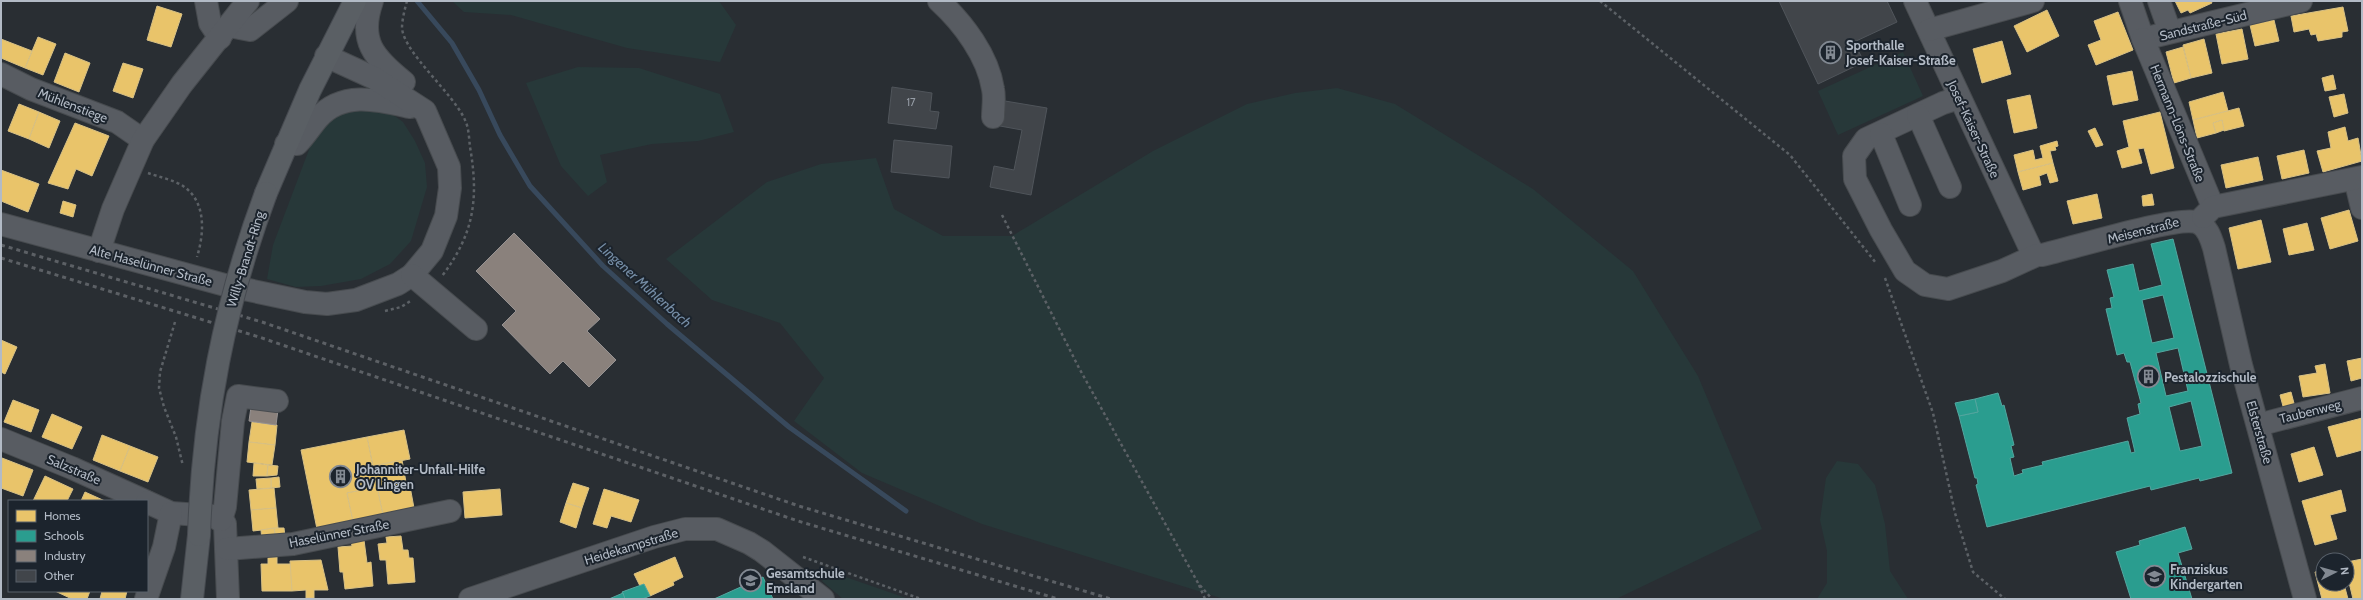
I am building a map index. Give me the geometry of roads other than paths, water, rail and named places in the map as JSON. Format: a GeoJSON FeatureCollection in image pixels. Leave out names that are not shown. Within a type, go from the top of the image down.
{"type":"FeatureCollection","features":[{"type":"Feature","properties":{"kind":"main road","name":"Willy-Brandt-Ring"},"geometry":{"type":"LineString","coordinates":[[192,599],[199,535],[203,456],[220,348],[237,284],[266,192],[286,144],[326,56],[355,1]]}},
{"type":"Feature","properties":{"kind":"main road","name":"Willy-Brandt-Ring"},"geometry":{"type":"LineString","coordinates":[[199,535],[202,599]]}},
{"type":"Feature","properties":{"kind":"street"},"geometry":{"type":"LineString","coordinates":[[206,1],[210,23],[225,32],[250,30],[287,1]]}},
{"type":"Feature","properties":{"kind":"street"},"geometry":{"type":"LineString","coordinates":[[99,251],[143,140],[182,84],[225,32],[248,1]]}},
{"type":"Feature","properties":{"kind":"street","name":"Alte Haselünner Straße"},"geometry":{"type":"LineString","coordinates":[[1,224],[225,285],[304,302],[327,304],[356,300],[385,290],[412,275],[432,251],[446,216],[450,188],[449,167],[425,111],[424,101],[381,64],[373,53],[367,36],[366,18],[372,1]]}},
{"type":"Feature","properties":{"kind":"street"},"geometry":{"type":"LineString","coordinates":[[938,1],[949,11],[978,47],[993,88],[993,117]]}},
{"type":"Feature","properties":{"kind":"street","name":"Josef-Kaiser-Straße"},"geometry":{"type":"LineString","coordinates":[[1915,1],[2031,250],[2037,255]]}},
{"type":"Feature","properties":{"kind":"street"},"geometry":{"type":"LineString","coordinates":[[1929,30],[2033,1]]}},
{"type":"Feature","properties":{"kind":"street","name":"Sandstraße-Süd"},"geometry":{"type":"LineString","coordinates":[[2130,1],[2143,39],[2301,1]]}},
{"type":"Feature","properties":{"kind":"street"},"geometry":{"type":"LineString","coordinates":[[2159,1],[2170,32]]}},
{"type":"Feature","properties":{"kind":"street","name":"Hermann-Löns-Straße"},"geometry":{"type":"LineString","coordinates":[[2143,39],[2205,215]]}},
{"type":"Feature","properties":{"kind":"street"},"geometry":{"type":"LineString","coordinates":[[326,56],[374,78],[425,111]]}},
{"type":"Feature","properties":{"kind":"street","name":"Mühlenstiege"},"geometry":{"type":"LineString","coordinates":[[1,74],[31,89],[117,122],[143,140]]}},
{"type":"Feature","properties":{"kind":"street"},"geometry":{"type":"LineString","coordinates":[[286,144],[297,144],[319,116],[342,101],[373,98],[425,111]]}},
{"type":"Feature","properties":{"kind":"street","name":"Meisenstraße"},"geometry":{"type":"LineString","coordinates":[[1959,98],[1943,103],[1866,140],[1854,156],[1855,179],[1905,271],[1925,285],[1948,289],[2002,271],[2037,255],[2064,250],[2170,222],[2185,220],[2358,178]]}},
{"type":"Feature","properties":{"kind":"street"},"geometry":{"type":"LineString","coordinates":[[1918,116],[1950,187]]}},
{"type":"Feature","properties":{"kind":"street"},"geometry":{"type":"LineString","coordinates":[[1881,134],[1910,205]]}},
{"type":"Feature","properties":{"kind":"street"},"geometry":{"type":"LineString","coordinates":[[2358,178],[2362,208]]}},
{"type":"Feature","properties":{"kind":"street","name":"Elsterstraße"},"geometry":{"type":"LineString","coordinates":[[2205,215],[2241,365],[2305,599]]}},
{"type":"Feature","properties":{"kind":"street"},"geometry":{"type":"LineString","coordinates":[[412,275],[476,329]]}},
{"type":"Feature","properties":{"kind":"street"},"geometry":{"type":"LineString","coordinates":[[221,520],[225,507],[232,421],[238,396],[276,401]]}},
{"type":"Feature","properties":{"kind":"street","name":"Taubenweg"},"geometry":{"type":"LineString","coordinates":[[2258,424],[2362,398]]}},
{"type":"Feature","properties":{"kind":"street","name":"Salzstraße"},"geometry":{"type":"LineString","coordinates":[[1,439],[72,468],[144,500]]}},
{"type":"Feature","properties":{"kind":"street","name":"Salzstraße"},"geometry":{"type":"LineString","coordinates":[[148,502],[178,514]]}},
{"type":"Feature","properties":{"kind":"street","name":"Haselünner Straße"},"geometry":{"type":"LineString","coordinates":[[227,549],[293,544],[450,511]]}},
{"type":"Feature","properties":{"kind":"street"},"geometry":{"type":"LineString","coordinates":[[146,599],[164,547],[178,514],[214,516],[221,520],[226,529],[228,599]]}},
{"type":"Feature","properties":{"kind":"street","name":"Heidekampstraße"},"geometry":{"type":"LineString","coordinates":[[470,599],[654,537],[685,529],[717,529],[762,551],[823,599]]}},
{"type":"Feature","properties":{"kind":"waterway","name":"Lingener Mühlenbach"},"geometry":{"type":"LineString","coordinates":[[417,1],[452,43],[479,90],[500,135],[530,186],[603,266],[667,324],[789,427],[906,511]]}},
{"type":"Feature","properties":{"kind":"railway"},"geometry":{"type":"LineString","coordinates":[[1,245],[262,322],[799,506],[1111,599]]}},
{"type":"Feature","properties":{"kind":"railway"},"geometry":{"type":"LineString","coordinates":[[1,258],[259,337],[798,521],[1058,599]]}},
{"type":"Feature","properties":{"kind":"place","name":"Sporthalle Josef-Kaiser-Straße"},"geometry":{"type":"Point","coordinates":[1831,52]}},
{"type":"Feature","properties":{"kind":"place","name":"Pestalozzischule"},"geometry":{"type":"Point","coordinates":[2148,377]}},
{"type":"Feature","properties":{"kind":"place","name":"Johanniter-Unfall-Hilfe OV Lingen"},"geometry":{"type":"Point","coordinates":[341,476]}},
{"type":"Feature","properties":{"kind":"place","name":"Franziskus Kindergarten"},"geometry":{"type":"Point","coordinates":[2154,576]}},
{"type":"Feature","properties":{"kind":"place","name":"Gesamtschule Emsland"},"geometry":{"type":"Point","coordinates":[751,580]}}]}
